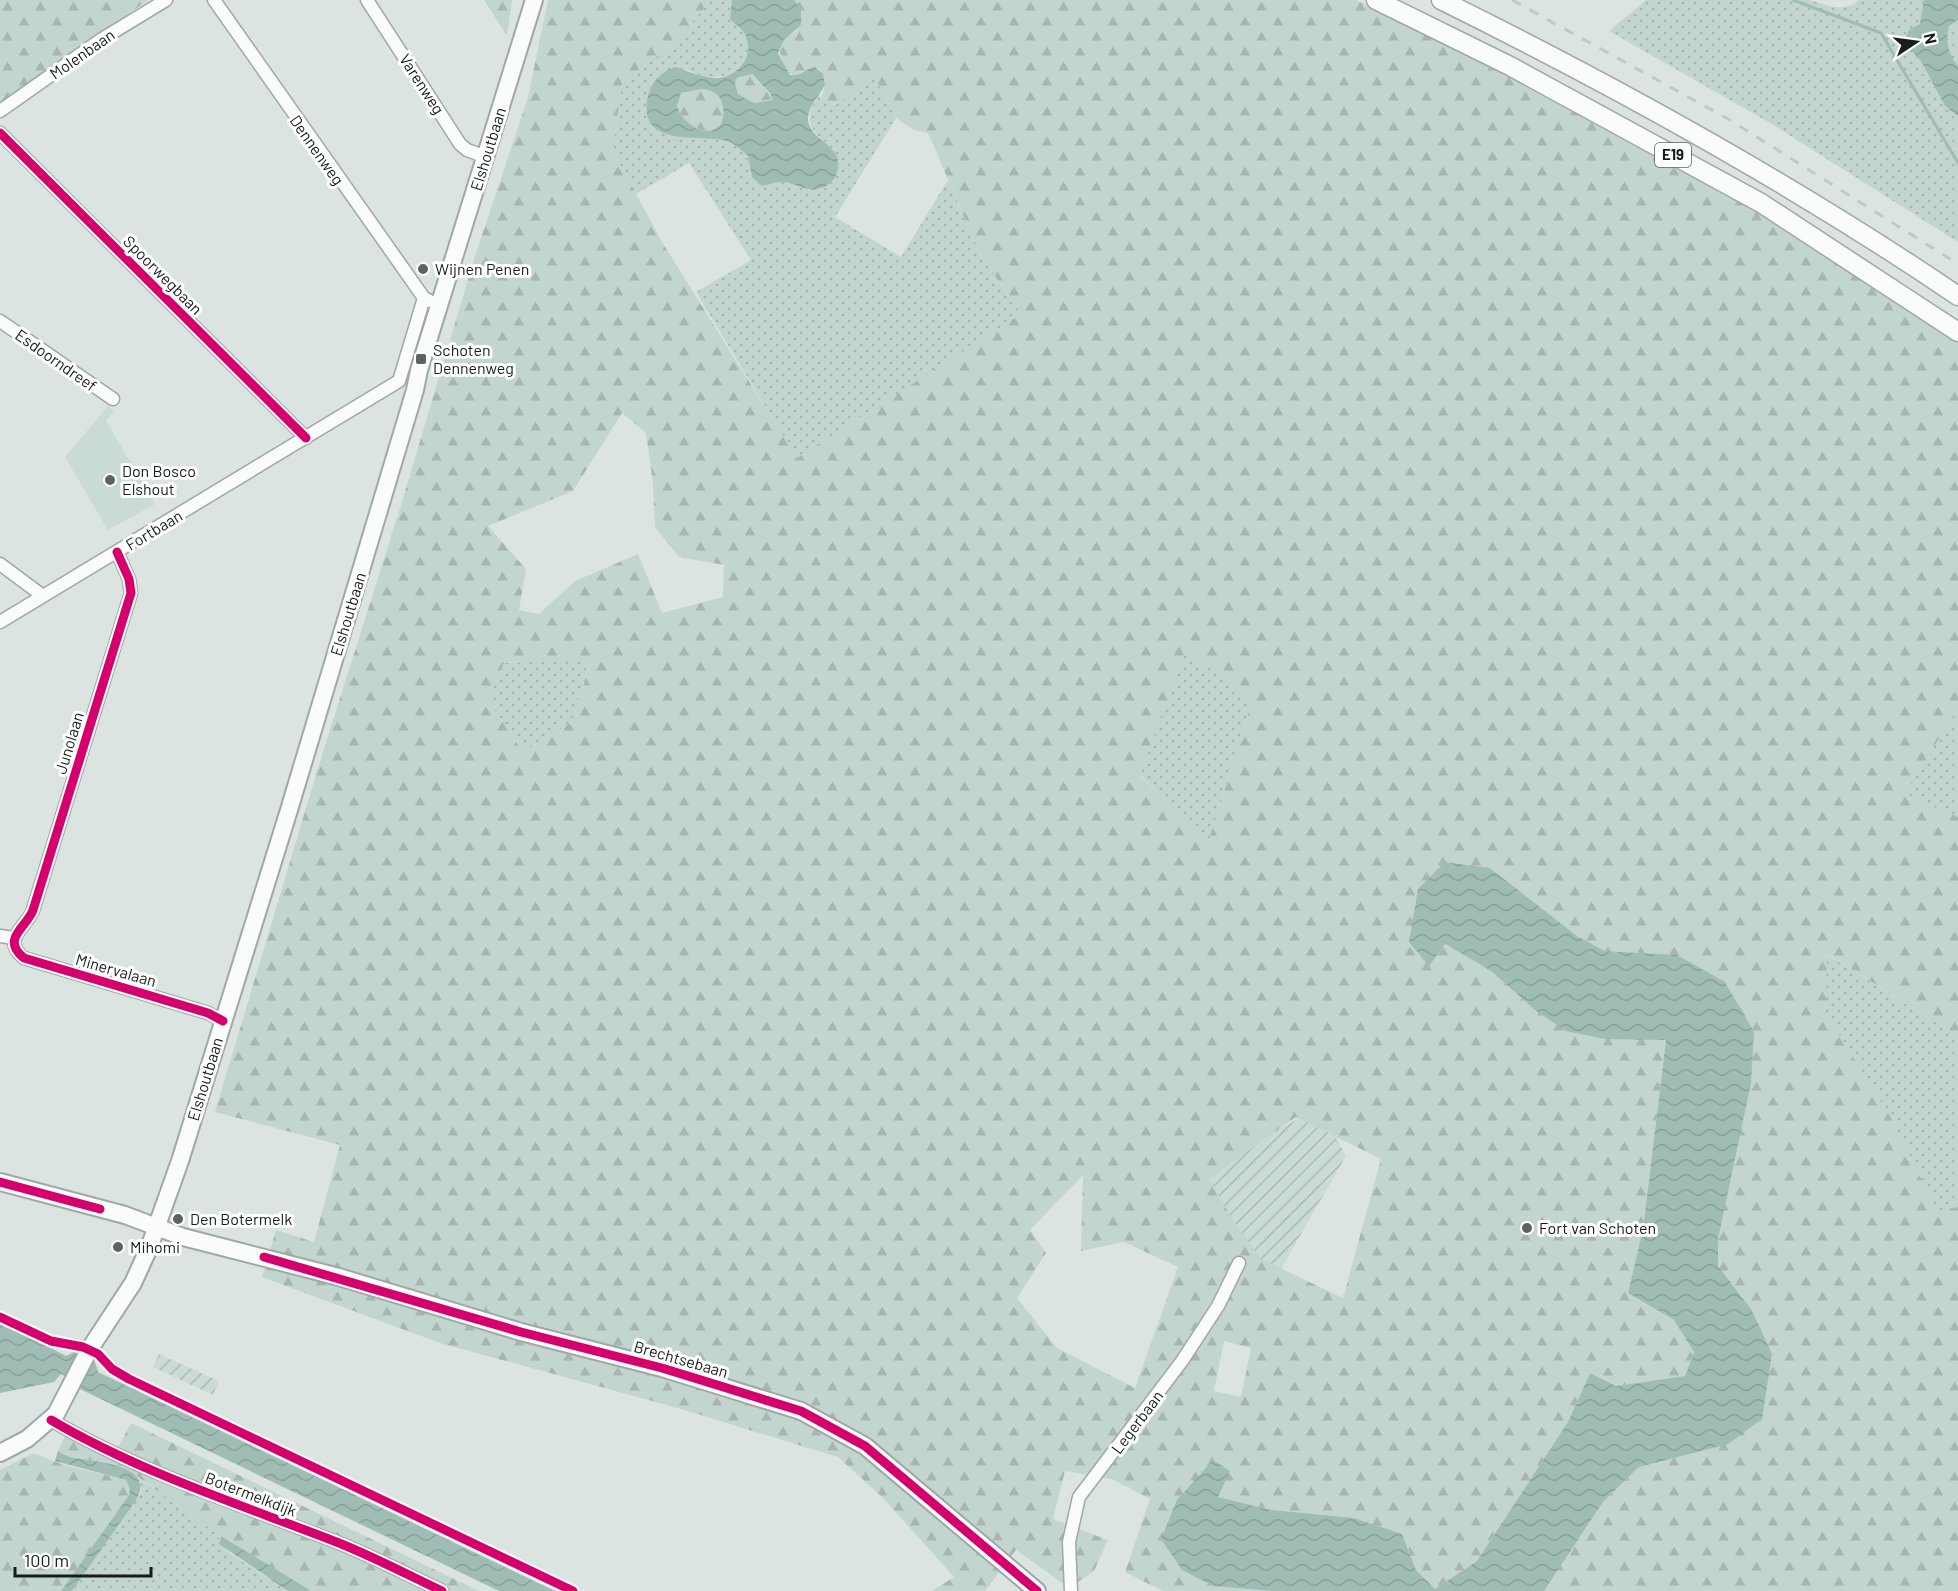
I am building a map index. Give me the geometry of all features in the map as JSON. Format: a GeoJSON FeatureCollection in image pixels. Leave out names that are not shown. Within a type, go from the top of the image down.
{"type":"FeatureCollection","features":[{"type":"Feature","properties":{"kind":"highway","name":"E19"},"geometry":{"type":"LineString","coordinates":[[1376,0],[1510,66],[1761,203],[1958,332]]}},
{"type":"Feature","properties":{"kind":"highway","name":"E19"},"geometry":{"type":"LineString","coordinates":[[1441,0],[1527,43],[1773,177],[1958,296]]}},
{"type":"Feature","properties":{"kind":"main road","name":"Elshoutbaan"},"geometry":{"type":"LineString","coordinates":[[51,1420],[87,1353],[133,1283],[157,1227],[223,1021],[534,0]]}},
{"type":"Feature","properties":{"kind":"main road","name":"Brechtsebaan"},"geometry":{"type":"LineString","coordinates":[[0,1182],[125,1215],[157,1227],[521,1332],[662,1368],[801,1411],[865,1446],[1037,1591]]}},
{"type":"Feature","properties":{"kind":"main road"},"geometry":{"type":"LineString","coordinates":[[0,1453],[27,1439],[51,1420]]}},
{"type":"Feature","properties":{"kind":"street","name":"Molenbaan"},"geometry":{"type":"LineString","coordinates":[[0,111],[102,39],[166,0]]}},
{"type":"Feature","properties":{"kind":"street","name":"Dennenweg"},"geometry":{"type":"LineString","coordinates":[[214,0],[424,298]]}},
{"type":"Feature","properties":{"kind":"street","name":"Varenweg"},"geometry":{"type":"LineString","coordinates":[[367,0],[460,144],[467,150],[486,157]]}},
{"type":"Feature","properties":{"kind":"street","name":"Spoorwegbaan"},"geometry":{"type":"LineString","coordinates":[[0,133],[306,438]]}},
{"type":"Feature","properties":{"kind":"street"},"geometry":{"type":"LineString","coordinates":[[424,298],[440,306]]}},
{"type":"Feature","properties":{"kind":"street","name":"Fortbaan"},"geometry":{"type":"LineString","coordinates":[[0,622],[399,381],[424,298]]}},
{"type":"Feature","properties":{"kind":"street","name":"Esdoorndreef"},"geometry":{"type":"LineString","coordinates":[[0,321],[113,399]]}},
{"type":"Feature","properties":{"kind":"street","name":"Junolaan"},"geometry":{"type":"LineString","coordinates":[[13,938],[18,927],[30,918],[131,593],[129,579],[117,552]]}},
{"type":"Feature","properties":{"kind":"street"},"geometry":{"type":"LineString","coordinates":[[0,564],[43,596]]}},
{"type":"Feature","properties":{"kind":"street"},"geometry":{"type":"LineString","coordinates":[[0,936],[13,938]]}},
{"type":"Feature","properties":{"kind":"street","name":"Minervalaan"},"geometry":{"type":"LineString","coordinates":[[13,938],[18,954],[24,958],[208,1013],[223,1021]]}},
{"type":"Feature","properties":{"kind":"street","name":"Legerbaan"},"geometry":{"type":"LineString","coordinates":[[1071,1591],[1069,1542],[1079,1497],[1189,1352],[1218,1306],[1239,1263]]}},
{"type":"Feature","properties":{"kind":"street","name":"Botermelkdijk"},"geometry":{"type":"LineString","coordinates":[[51,1420],[97,1447],[189,1486],[341,1543],[442,1591]]}},
{"type":"Feature","properties":{"kind":"shaded area","name":"Don Bosco Elshout"},"geometry":{"type":"Polygon","coordinates":[[[108,406],[114,411],[106,421],[155,504],[108,530],[65,457],[108,406]]]}},
{"type":"Feature","properties":{"kind":"shaded area"},"geometry":{"type":"Polygon","coordinates":[[[1320,1108],[1346,1156],[1278,1274],[1258,1265],[1205,1176],[1242,1147],[1320,1108]]]}},
{"type":"Feature","properties":{"kind":"shaded area"},"geometry":{"type":"Polygon","coordinates":[[[159,1354],[219,1381],[213,1395],[153,1367],[159,1354]]]}},
{"type":"Feature","properties":{"kind":"green space"},"geometry":{"type":"Polygon","coordinates":[[[0,0],[148,0],[0,107],[0,0]]]}},
{"type":"Feature","properties":{"kind":"green space"},"geometry":{"type":"Polygon","coordinates":[[[484,0],[512,0],[507,36],[484,0]]]}},
{"type":"Feature","properties":{"kind":"green space"},"geometry":{"type":"Polygon","coordinates":[[[548,0],[711,0],[671,46],[622,82],[613,151],[662,242],[797,458],[1021,314],[980,254],[928,133],[914,130],[896,118],[874,76],[848,97],[833,104],[826,104],[820,101],[825,85],[819,69],[810,68],[794,76],[786,71],[779,50],[784,40],[797,30],[798,4],[794,0],[1356,0],[1506,74],[1756,210],[1958,343],[1958,708],[1904,795],[1958,817],[1958,1036],[1827,954],[1826,1014],[1890,1116],[1937,1211],[1958,1207],[1958,1591],[1544,1591],[1603,1502],[1639,1467],[1672,1457],[1751,1309],[1718,1266],[1718,1239],[1677,955],[1605,951],[1577,936],[1490,868],[1429,966],[1445,944],[1491,971],[1536,1011],[1605,1039],[1666,1039],[1643,1229],[1628,1293],[1674,1320],[1694,1351],[1685,1376],[1616,1386],[1590,1373],[1568,1422],[1477,1561],[1435,1589],[1416,1570],[1402,1534],[1271,1510],[1218,1497],[1213,1460],[1213,1586],[1270,1591],[1163,1591],[1125,1572],[1150,1499],[1112,1479],[1065,1471],[1053,1519],[1108,1540],[1094,1571],[1069,1588],[1016,1550],[985,1591],[932,1591],[954,1577],[883,1498],[838,1457],[681,1409],[440,1343],[262,1277],[276,1230],[314,1242],[340,1145],[215,1112],[475,256],[528,97],[548,0]],[[622,413],[573,491],[488,526],[526,569],[519,610],[539,614],[575,581],[638,554],[662,613],[723,597],[724,565],[679,557],[655,527],[653,483],[646,433],[622,413]],[[1185,650],[1140,776],[1208,843],[1252,701],[1185,650]],[[591,660],[504,663],[488,700],[523,752],[572,722],[591,660]],[[1296,1117],[1209,1179],[1233,1220],[1261,1259],[1343,1298],[1381,1159],[1296,1117]],[[1083,1175],[1030,1230],[1046,1253],[1017,1298],[1057,1348],[1135,1388],[1178,1267],[1124,1242],[1081,1251],[1083,1175]],[[1224,1341],[1214,1391],[1241,1397],[1251,1348],[1224,1341]]]}},
{"type":"Feature","properties":{"kind":"green space"},"geometry":{"type":"Polygon","coordinates":[[[711,0],[732,0],[730,19],[743,30],[747,38],[746,55],[741,66],[733,75],[705,78],[688,70],[651,86],[647,106],[649,120],[657,129],[667,134],[711,138],[732,143],[748,156],[752,177],[762,186],[783,182],[817,189],[823,188],[834,180],[838,161],[831,147],[811,126],[813,103],[820,94],[820,101],[835,105],[874,76],[896,118],[835,217],[901,257],[948,180],[980,254],[1021,314],[797,459],[696,292],[751,260],[689,163],[636,194],[613,151],[622,82],[671,46],[711,0]]]}},
{"type":"Feature","properties":{"kind":"green space"},"geometry":{"type":"Polygon","coordinates":[[[1646,0],[1811,0],[1842,7],[1859,0],[1958,0],[1958,242],[1770,123],[1609,31],[1646,0]]]}},
{"type":"Feature","properties":{"kind":"green space"},"geometry":{"type":"Polygon","coordinates":[[[751,74],[771,94],[772,99],[754,103],[738,94],[735,84],[737,78],[751,74]]]}},
{"type":"Feature","properties":{"kind":"green space"},"geometry":{"type":"Polygon","coordinates":[[[695,89],[709,89],[720,100],[724,113],[721,124],[709,131],[690,124],[677,106],[681,93],[695,89]]]}},
{"type":"Feature","properties":{"kind":"green space"},"geometry":{"type":"Polygon","coordinates":[[[1185,649],[1252,701],[1208,844],[1140,775],[1185,649]]]}},
{"type":"Feature","properties":{"kind":"green space"},"geometry":{"type":"Polygon","coordinates":[[[591,659],[572,722],[523,752],[488,700],[504,663],[591,659]]]}},
{"type":"Feature","properties":{"kind":"green space"},"geometry":{"type":"Polygon","coordinates":[[[1958,708],[1958,817],[1903,795],[1958,708]]]}},
{"type":"Feature","properties":{"kind":"green space"},"geometry":{"type":"Polygon","coordinates":[[[1826,954],[1958,1036],[1958,1207],[1937,1212],[1890,1116],[1826,1014],[1826,954]]]}},
{"type":"Feature","properties":{"kind":"green space"},"geometry":{"type":"Polygon","coordinates":[[[131,1423],[479,1591],[310,1591],[221,1536],[131,1472],[110,1464],[68,1456],[58,1451],[66,1434],[113,1457],[131,1423]]]}},
{"type":"Feature","properties":{"kind":"green space"},"geometry":{"type":"Polygon","coordinates":[[[33,1453],[64,1465],[126,1480],[130,1489],[129,1495],[61,1591],[0,1591],[0,1470],[33,1453]]]}},
{"type":"Feature","properties":{"kind":"green space"},"geometry":{"type":"Polygon","coordinates":[[[140,1479],[221,1536],[218,1541],[231,1554],[288,1591],[72,1591],[141,1492],[140,1479]]]}},
{"type":"Feature","properties":{"kind":"water"},"geometry":{"type":"Polygon","coordinates":[[[732,0],[794,0],[801,8],[801,25],[784,40],[778,53],[790,75],[797,75],[815,67],[823,74],[825,85],[812,105],[808,118],[814,133],[837,158],[838,167],[835,177],[828,185],[813,189],[785,182],[762,186],[752,177],[748,156],[732,143],[672,135],[660,131],[651,124],[647,113],[648,96],[655,81],[665,72],[675,67],[700,76],[716,78],[731,74],[742,65],[748,51],[746,36],[730,19],[732,0]],[[752,74],[737,78],[735,84],[738,94],[754,103],[772,100],[771,94],[752,74]],[[701,89],[681,93],[677,106],[690,124],[709,131],[721,124],[723,105],[713,92],[701,89]]]}},
{"type":"Feature","properties":{"kind":"water"},"geometry":{"type":"Polygon","coordinates":[[[1924,0],[1958,0],[1958,20],[1949,26],[1947,37],[1948,47],[1958,66],[1958,116],[1945,106],[1921,61],[1904,43],[1909,30],[1920,24],[1924,0]]]}},
{"type":"Feature","properties":{"kind":"water"},"geometry":{"type":"Polygon","coordinates":[[[1445,862],[1490,868],[1577,936],[1605,951],[1677,955],[1725,982],[1754,1032],[1751,1083],[1718,1239],[1718,1266],[1751,1309],[1772,1354],[1762,1419],[1728,1444],[1639,1467],[1603,1502],[1544,1591],[1270,1591],[1213,1586],[1182,1570],[1161,1539],[1177,1500],[1213,1460],[1230,1471],[1218,1497],[1271,1510],[1354,1518],[1402,1534],[1416,1570],[1435,1589],[1477,1561],[1568,1422],[1590,1373],[1616,1386],[1685,1376],[1694,1352],[1674,1320],[1628,1293],[1643,1229],[1666,1040],[1605,1039],[1566,1031],[1536,1011],[1491,971],[1445,944],[1429,966],[1409,942],[1418,889],[1445,862]]]}},
{"type":"Feature","properties":{"kind":"water"},"geometry":{"type":"Polygon","coordinates":[[[0,1322],[66,1356],[74,1352],[95,1362],[98,1372],[555,1591],[499,1591],[80,1389],[81,1384],[61,1374],[54,1382],[0,1393],[0,1322]]]}},
{"type":"Feature","properties":{"kind":"water"},"geometry":{"type":"Polygon","coordinates":[[[58,1451],[71,1457],[120,1466],[131,1471],[138,1478],[140,1488],[136,1500],[72,1591],[61,1591],[129,1495],[130,1489],[126,1480],[55,1461],[58,1451]]]}},
{"type":"Feature","properties":{"kind":"water"},"geometry":{"type":"Polygon","coordinates":[[[221,1536],[310,1591],[288,1591],[219,1544],[221,1536]]]}},
{"type":"Feature","properties":{"kind":"waterway"},"geometry":{"type":"LineString","coordinates":[[1793,0],[1881,33],[1958,163]]}},
{"type":"Feature","properties":{"kind":"railway"},"geometry":{"type":"LineString","coordinates":[[1512,0],[1730,120],[1958,264]]}},
{"type":"Feature","properties":{"kind":"cycle path"},"geometry":{"type":"LineString","coordinates":[[0,133],[306,438]]}},
{"type":"Feature","properties":{"kind":"cycle path"},"geometry":{"type":"LineString","coordinates":[[117,552],[129,579],[131,593],[33,910],[17,933],[14,945],[24,958],[208,1013],[223,1021]]}},
{"type":"Feature","properties":{"kind":"cycle path"},"geometry":{"type":"LineString","coordinates":[[0,1182],[100,1209]]}},
{"type":"Feature","properties":{"kind":"cycle path"},"geometry":{"type":"LineString","coordinates":[[264,1257],[521,1332],[662,1368],[801,1411],[865,1446],[1037,1591]]}},
{"type":"Feature","properties":{"kind":"cycle path"},"geometry":{"type":"LineString","coordinates":[[0,1317],[51,1341],[83,1347],[98,1354],[112,1369],[129,1379],[573,1591]]}},
{"type":"Feature","properties":{"kind":"cycle path"},"geometry":{"type":"LineString","coordinates":[[51,1420],[85,1439],[156,1472],[352,1548],[442,1591]]}},
{"type":"Feature","properties":{"kind":"place","name":"Wijnen Penen"},"geometry":{"type":"Point","coordinates":[423,269]}},
{"type":"Feature","properties":{"kind":"place","name":"Schoten Dennenweg"},"geometry":{"type":"Point","coordinates":[421,359]}},
{"type":"Feature","properties":{"kind":"place","name":"Don Bosco Elshout"},"geometry":{"type":"Point","coordinates":[110,480]}},
{"type":"Feature","properties":{"kind":"place","name":"Den Botermelk"},"geometry":{"type":"Point","coordinates":[178,1219]}},
{"type":"Feature","properties":{"kind":"place","name":"Fort van Schoten"},"geometry":{"type":"Point","coordinates":[1527,1228]}},
{"type":"Feature","properties":{"kind":"place","name":"Mihomi"},"geometry":{"type":"Point","coordinates":[118,1247]}}]}
